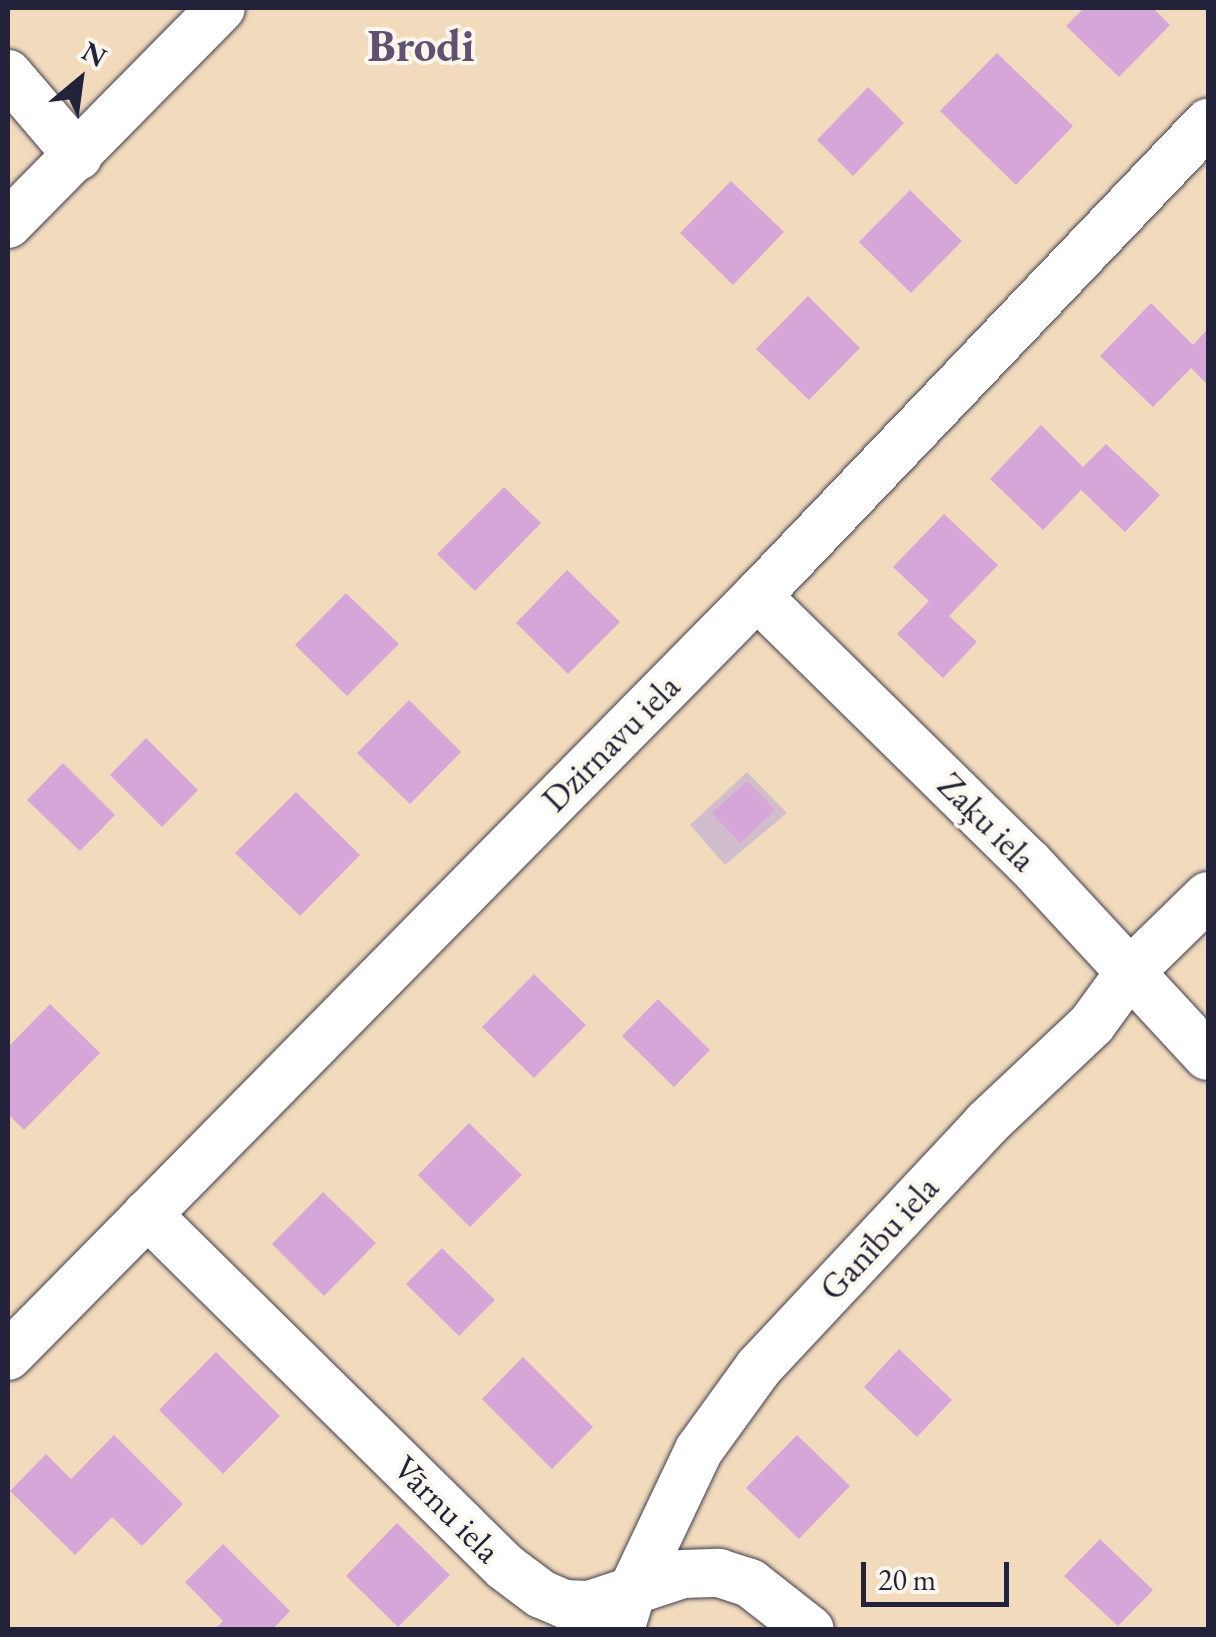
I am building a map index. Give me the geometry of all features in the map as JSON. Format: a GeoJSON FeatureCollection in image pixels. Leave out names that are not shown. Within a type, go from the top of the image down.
{"type":"FeatureCollection","features":[{"type":"Feature","properties":{"kind":"street"},"geometry":{"type":"LineString","coordinates":[[8,224],[221,8]]}},
{"type":"Feature","properties":{"kind":"street"},"geometry":{"type":"LineString","coordinates":[[8,74],[78,156]]}},
{"type":"Feature","properties":{"kind":"street","name":"Dzirnavu iela"},"geometry":{"type":"LineString","coordinates":[[8,1356],[756,596],[1208,124]]}},
{"type":"Feature","properties":{"kind":"street","name":"Zaķu iela"},"geometry":{"type":"LineString","coordinates":[[756,596],[1029,863],[1208,1056]]}},
{"type":"Feature","properties":{"kind":"street","name":"Ganību iela"},"geometry":{"type":"LineString","coordinates":[[625,1611],[698,1450],[759,1367],[986,1124],[1092,1024],[1129,974],[1208,896]]}},
{"type":"Feature","properties":{"kind":"street","name":"Vārnu iela"},"geometry":{"type":"LineString","coordinates":[[147,1214],[505,1567],[541,1594],[564,1604],[625,1611],[683,1574],[719,1573],[750,1583],[810,1630]]}},
{"type":"Feature","properties":{"kind":"shaded area"},"geometry":{"type":"Polygon","coordinates":[[[747,772],[787,813],[725,865],[690,825],[747,772]]]}},
{"type":"Feature","properties":{"kind":"building"},"geometry":{"type":"Polygon","coordinates":[[[1084,8],[1153,8],[1170,25],[1119,77],[1066,26],[1084,8]]]}},
{"type":"Feature","properties":{"kind":"building"},"geometry":{"type":"Polygon","coordinates":[[[997,53],[1073,126],[1016,185],[940,111],[997,53]]]}},
{"type":"Feature","properties":{"kind":"building"},"geometry":{"type":"Polygon","coordinates":[[[868,87],[904,123],[853,176],[817,140],[868,87]]]}},
{"type":"Feature","properties":{"kind":"building"},"geometry":{"type":"Polygon","coordinates":[[[731,181],[784,232],[733,285],[680,233],[731,181]]]}},
{"type":"Feature","properties":{"kind":"building"},"geometry":{"type":"Polygon","coordinates":[[[910,190],[962,241],[911,293],[859,242],[910,190]]]}},
{"type":"Feature","properties":{"kind":"building"},"geometry":{"type":"Polygon","coordinates":[[[808,296],[860,348],[809,400],[756,349],[808,296]]]}},
{"type":"Feature","properties":{"kind":"building"},"geometry":{"type":"Polygon","coordinates":[[[1151,303],[1193,345],[1208,329],[1208,385],[1191,368],[1153,407],[1100,356],[1151,303]]]}},
{"type":"Feature","properties":{"kind":"building"},"geometry":{"type":"Polygon","coordinates":[[[1041,425],[1083,467],[1106,444],[1160,495],[1125,532],[1081,490],[1043,530],[990,479],[1041,425]]]}},
{"type":"Feature","properties":{"kind":"building"},"geometry":{"type":"Polygon","coordinates":[[[504,487],[541,523],[475,591],[437,554],[504,487]]]}},
{"type":"Feature","properties":{"kind":"building"},"geometry":{"type":"Polygon","coordinates":[[[944,514],[998,565],[949,616],[977,642],[943,678],[897,634],[929,601],[893,567],[944,514]]]}},
{"type":"Feature","properties":{"kind":"building"},"geometry":{"type":"Polygon","coordinates":[[[567,570],[620,622],[568,674],[516,623],[567,570]]]}},
{"type":"Feature","properties":{"kind":"building"},"geometry":{"type":"Polygon","coordinates":[[[346,593],[399,644],[347,696],[295,645],[346,593]]]}},
{"type":"Feature","properties":{"kind":"building"},"geometry":{"type":"Polygon","coordinates":[[[409,700],[461,752],[410,804],[357,753],[409,700]]]}},
{"type":"Feature","properties":{"kind":"building"},"geometry":{"type":"Polygon","coordinates":[[[146,738],[198,790],[162,827],[110,775],[146,738]]]}},
{"type":"Feature","properties":{"kind":"building"},"geometry":{"type":"Polygon","coordinates":[[[63,763],[115,815],[80,851],[27,800],[63,763]]]}},
{"type":"Feature","properties":{"kind":"building"},"geometry":{"type":"Polygon","coordinates":[[[747,781],[775,810],[740,843],[712,813],[747,781]]]}},
{"type":"Feature","properties":{"kind":"building"},"geometry":{"type":"Polygon","coordinates":[[[296,792],[360,855],[300,916],[235,853],[296,792]]]}},
{"type":"Feature","properties":{"kind":"building"},"geometry":{"type":"Polygon","coordinates":[[[534,974],[586,1025],[534,1078],[482,1027],[534,974]]]}},
{"type":"Feature","properties":{"kind":"building"},"geometry":{"type":"Polygon","coordinates":[[[658,999],[710,1050],[674,1087],[622,1036],[658,999]]]}},
{"type":"Feature","properties":{"kind":"building"},"geometry":{"type":"Polygon","coordinates":[[[50,1004],[100,1053],[24,1130],[8,1114],[8,1047],[50,1004]]]}},
{"type":"Feature","properties":{"kind":"building"},"geometry":{"type":"Polygon","coordinates":[[[469,1123],[522,1175],[470,1227],[418,1175],[469,1123]]]}},
{"type":"Feature","properties":{"kind":"building"},"geometry":{"type":"Polygon","coordinates":[[[323,1192],[376,1243],[324,1296],[272,1244],[323,1192]]]}},
{"type":"Feature","properties":{"kind":"building"},"geometry":{"type":"Polygon","coordinates":[[[442,1248],[495,1300],[459,1336],[406,1284],[442,1248]]]}},
{"type":"Feature","properties":{"kind":"building"},"geometry":{"type":"Polygon","coordinates":[[[899,1349],[952,1400],[917,1437],[864,1387],[899,1349]]]}},
{"type":"Feature","properties":{"kind":"building"},"geometry":{"type":"Polygon","coordinates":[[[216,1352],[280,1416],[223,1474],[159,1410],[216,1352]]]}},
{"type":"Feature","properties":{"kind":"building"},"geometry":{"type":"Polygon","coordinates":[[[523,1357],[593,1427],[552,1469],[482,1399],[523,1357]]]}},
{"type":"Feature","properties":{"kind":"building"},"geometry":{"type":"Polygon","coordinates":[[[114,1435],[183,1504],[142,1546],[112,1517],[75,1555],[10,1491],[46,1454],[71,1479],[114,1435]]]}},
{"type":"Feature","properties":{"kind":"building"},"geometry":{"type":"Polygon","coordinates":[[[797,1435],[850,1486],[799,1539],[746,1488],[797,1435]]]}},
{"type":"Feature","properties":{"kind":"building"},"geometry":{"type":"Polygon","coordinates":[[[397,1523],[450,1575],[398,1627],[346,1576],[397,1523]]]}},
{"type":"Feature","properties":{"kind":"building"},"geometry":{"type":"Polygon","coordinates":[[[1100,1539],[1153,1590],[1118,1626],[1064,1576],[1100,1539]]]}},
{"type":"Feature","properties":{"kind":"building"},"geometry":{"type":"Polygon","coordinates":[[[223,1544],[290,1611],[272,1630],[214,1630],[223,1621],[185,1582],[223,1544]]]}},
{"type":"Feature","properties":{"kind":"district","name":"Brodi"},"geometry":{"type":"Point","coordinates":[421,46]}}]}
